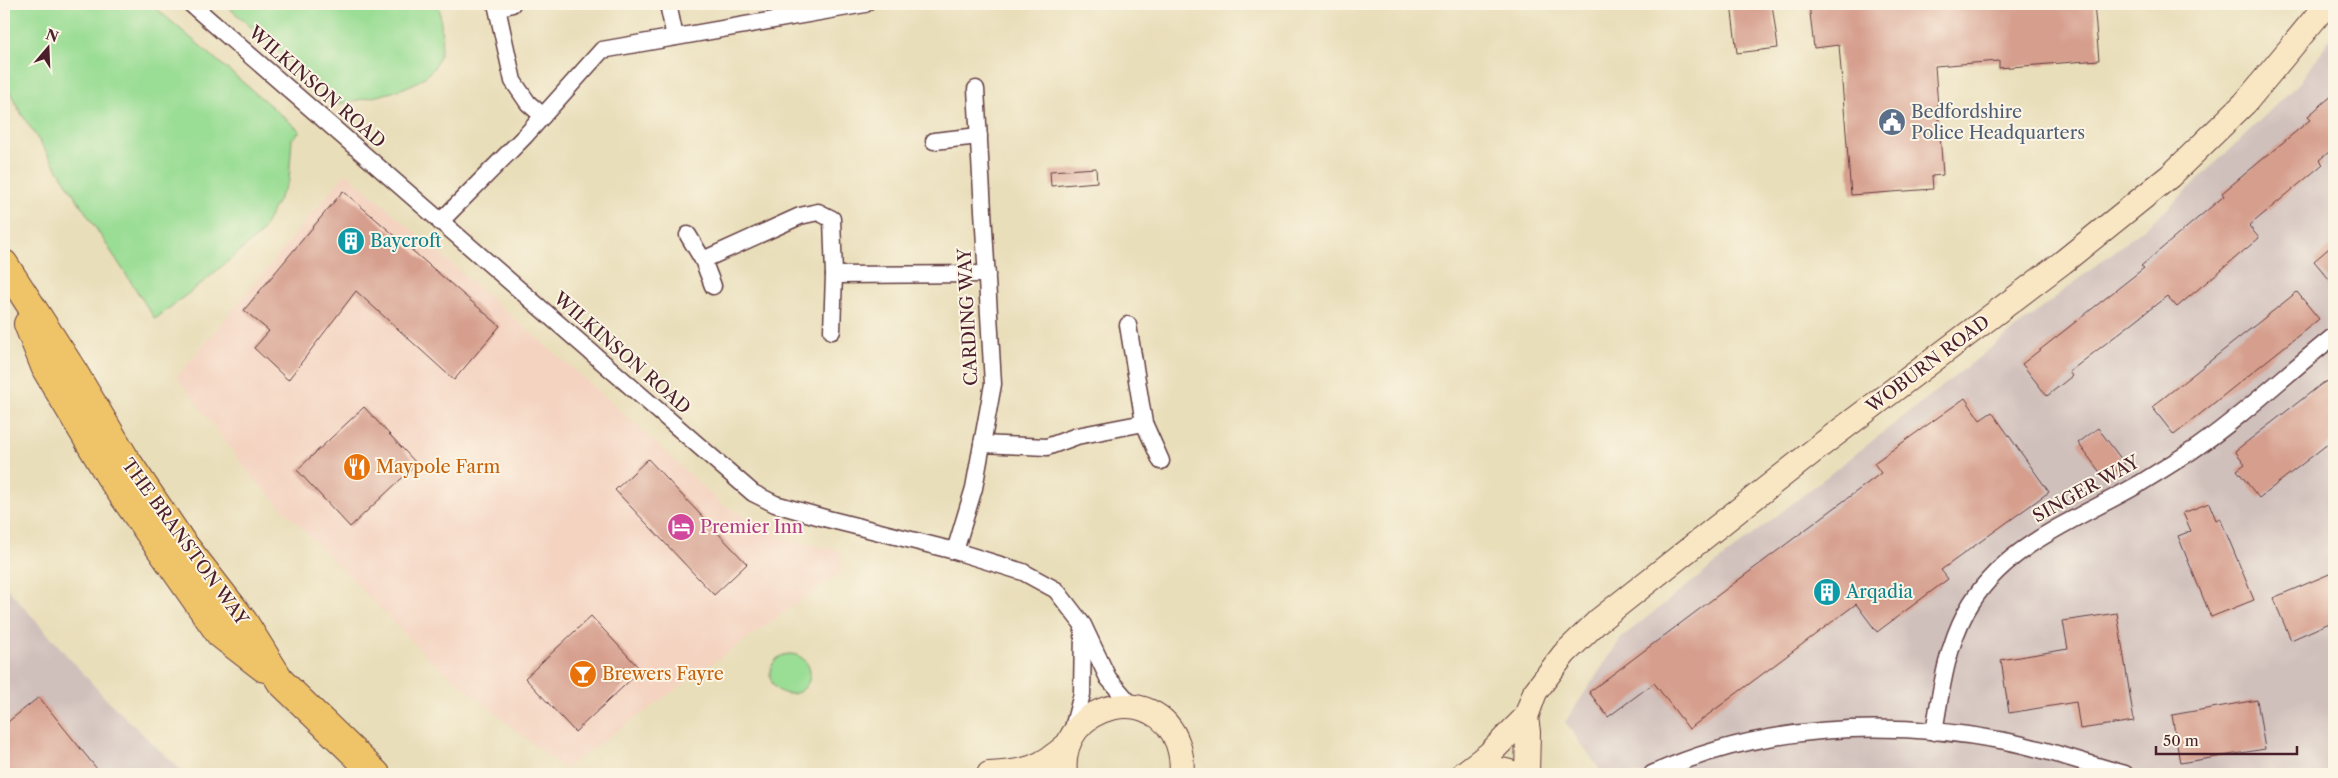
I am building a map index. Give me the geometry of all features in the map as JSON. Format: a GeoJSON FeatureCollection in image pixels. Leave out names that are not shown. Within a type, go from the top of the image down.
{"type":"FeatureCollection","features":[{"type":"Feature","properties":{"kind":"highway","name":"THE BRANSTON WAY"},"geometry":{"type":"LineString","coordinates":[[4,265],[71,368],[124,457],[180,540],[243,621],[281,682],[376,774]]}},
{"type":"Feature","properties":{"kind":"main road","name":"WOBURN ROAD"},"geometry":{"type":"LineString","coordinates":[[1463,774],[1489,754],[1526,717],[1541,684],[1564,654],[1598,621],[1825,442],[2063,262],[2170,176],[2245,103],[2326,4]]}},
{"type":"Feature","properties":{"kind":"main road"},"geometry":{"type":"LineString","coordinates":[[989,774],[1006,773],[1040,766],[1069,740],[1082,722],[1097,712],[1115,706],[1133,707],[1150,712],[1164,723],[1175,737],[1181,764],[1194,774]]}},
{"type":"Feature","properties":{"kind":"main road","name":"WOBURN ROAD"},"geometry":{"type":"LineString","coordinates":[[1526,717],[1528,732],[1527,774]]}},
{"type":"Feature","properties":{"kind":"main road"},"geometry":{"type":"LineString","coordinates":[[1065,774],[1064,762],[1069,740]]}},
{"type":"Feature","properties":{"kind":"main road"},"geometry":{"type":"LineString","coordinates":[[1463,774],[1482,768],[1500,768],[1516,774]]}},
{"type":"Feature","properties":{"kind":"street","name":"WILKINSON ROAD"},"geometry":{"type":"LineString","coordinates":[[191,4],[265,66],[440,222],[753,493],[775,504],[955,551],[1023,572],[1056,590],[1083,625],[1108,678],[1133,707]]}},
{"type":"Feature","properties":{"kind":"street"},"geometry":{"type":"LineString","coordinates":[[512,4],[497,8],[513,81],[528,103],[543,116]]}},
{"type":"Feature","properties":{"kind":"street"},"geometry":{"type":"LineString","coordinates":[[668,4],[676,37]]}},
{"type":"Feature","properties":{"kind":"street"},"geometry":{"type":"LineString","coordinates":[[440,222],[543,116],[602,50],[865,4]]}},
{"type":"Feature","properties":{"kind":"street","name":"CARDING WAY"},"geometry":{"type":"LineString","coordinates":[[955,551],[974,488],[993,384],[976,89]]}},
{"type":"Feature","properties":{"kind":"street"},"geometry":{"type":"LineString","coordinates":[[934,141],[978,136]]}},
{"type":"Feature","properties":{"kind":"street"},"geometry":{"type":"LineString","coordinates":[[702,260],[800,216],[818,212],[832,220],[834,275],[832,331]]}},
{"type":"Feature","properties":{"kind":"street"},"geometry":{"type":"LineString","coordinates":[[688,236],[702,260],[713,286]]}},
{"type":"Feature","properties":{"kind":"street"},"geometry":{"type":"LineString","coordinates":[[834,275],[986,274]]}},
{"type":"Feature","properties":{"kind":"street"},"geometry":{"type":"LineString","coordinates":[[1128,325],[1144,423],[1160,461]]}},
{"type":"Feature","properties":{"kind":"street","name":"SINGER WAY"},"geometry":{"type":"LineString","coordinates":[[1934,732],[1953,640],[1966,611],[1984,585],[2006,561],[2031,542],[2139,484],[2194,449],[2255,402],[2334,336]]}},
{"type":"Feature","properties":{"kind":"street"},"geometry":{"type":"LineString","coordinates":[[982,444],[1047,447],[1077,436],[1144,423]]}},
{"type":"Feature","properties":{"kind":"street"},"geometry":{"type":"LineString","coordinates":[[1069,740],[1082,694],[1083,625]]}},
{"type":"Feature","properties":{"kind":"street"},"geometry":{"type":"LineString","coordinates":[[1652,774],[1674,764],[1746,741],[1799,732],[1870,728],[1934,732],[2005,741],[2125,774]]}},
{"type":"Feature","properties":{"kind":"shaded area"},"geometry":{"type":"Polygon","coordinates":[[[2334,33],[2334,774],[1603,774],[1565,722],[1622,637],[2162,214],[2299,83],[2334,33]]]}},
{"type":"Feature","properties":{"kind":"shaded area"},"geometry":{"type":"Polygon","coordinates":[[[346,173],[612,403],[723,505],[788,540],[841,551],[842,571],[564,769],[429,659],[252,477],[177,377],[346,173]]]}},
{"type":"Feature","properties":{"kind":"shaded area"},"geometry":{"type":"Polygon","coordinates":[[[4,585],[106,699],[185,774],[4,774],[4,585]]]}},
{"type":"Feature","properties":{"kind":"green space"},"geometry":{"type":"Polygon","coordinates":[[[4,4],[151,4],[300,131],[292,139],[289,180],[260,234],[202,283],[155,319],[19,110],[4,80],[4,4]]]}},
{"type":"Feature","properties":{"kind":"green space"},"geometry":{"type":"Polygon","coordinates":[[[233,4],[439,4],[442,33],[441,50],[436,64],[427,75],[415,83],[384,94],[339,104],[228,7],[233,4]]]}},
{"type":"Feature","properties":{"kind":"green space"},"geometry":{"type":"Polygon","coordinates":[[[790,654],[804,660],[810,674],[804,688],[790,694],[776,688],[770,674],[776,660],[790,654]]]}},
{"type":"Feature","properties":{"kind":"building"},"geometry":{"type":"Polygon","coordinates":[[[1731,4],[1772,4],[1778,48],[1737,53],[1731,4]]]}},
{"type":"Feature","properties":{"kind":"building","name":"Bedfordshire Police Headquarters"},"geometry":{"type":"Polygon","coordinates":[[[1809,4],[2094,4],[2099,60],[1999,68],[1999,61],[1935,66],[1943,175],[1932,176],[1933,189],[1851,195],[1839,45],[1814,48],[1809,4]]]}},
{"type":"Feature","properties":{"kind":"building"},"geometry":{"type":"Polygon","coordinates":[[[2334,94],[2334,148],[2319,160],[2323,164],[2249,226],[2259,238],[2177,307],[2167,296],[2069,372],[2072,376],[2047,396],[2022,364],[2144,268],[2141,266],[2224,196],[2222,193],[2311,119],[2308,116],[2334,94]]]}},
{"type":"Feature","properties":{"kind":"building"},"geometry":{"type":"Polygon","coordinates":[[[1096,168],[1097,182],[1051,186],[1050,171],[1096,168]]]}},
{"type":"Feature","properties":{"kind":"building","name":"Baycroft"},"geometry":{"type":"Polygon","coordinates":[[[343,191],[500,326],[454,380],[356,291],[288,380],[254,348],[269,331],[244,310],[343,191]]]}},
{"type":"Feature","properties":{"kind":"building"},"geometry":{"type":"Polygon","coordinates":[[[2334,244],[2334,285],[2314,261],[2334,244]]]}},
{"type":"Feature","properties":{"kind":"building"},"geometry":{"type":"Polygon","coordinates":[[[2297,292],[2319,319],[2174,435],[2152,407],[2297,292]]]}},
{"type":"Feature","properties":{"kind":"building"},"geometry":{"type":"Polygon","coordinates":[[[2334,379],[2334,439],[2259,498],[2237,470],[2245,464],[2235,451],[2323,383],[2334,379]]]}},
{"type":"Feature","properties":{"kind":"building","name":"Arqadia"},"geometry":{"type":"Polygon","coordinates":[[[1965,398],[1980,420],[1992,412],[2049,492],[1941,570],[1948,579],[1877,632],[1856,604],[1689,729],[1654,683],[1608,717],[1589,692],[1881,473],[1874,463],[1965,398]]]}},
{"type":"Feature","properties":{"kind":"building","name":"Maypole Farm"},"geometry":{"type":"Polygon","coordinates":[[[364,407],[417,464],[350,527],[297,470],[364,407]]]}},
{"type":"Feature","properties":{"kind":"building"},"geometry":{"type":"Polygon","coordinates":[[[2098,428],[2125,464],[2105,479],[2078,443],[2098,428]]]}},
{"type":"Feature","properties":{"kind":"building","name":"Premier Inn"},"geometry":{"type":"Polygon","coordinates":[[[648,459],[747,564],[714,595],[615,490],[648,459]]]}},
{"type":"Feature","properties":{"kind":"building"},"geometry":{"type":"Polygon","coordinates":[[[2209,503],[2216,520],[2220,518],[2254,600],[2211,617],[2178,536],[2191,531],[2183,513],[2209,503]]]}},
{"type":"Feature","properties":{"kind":"building"},"geometry":{"type":"Polygon","coordinates":[[[2334,572],[2334,621],[2291,640],[2273,598],[2334,572]]]}},
{"type":"Feature","properties":{"kind":"building"},"geometry":{"type":"Polygon","coordinates":[[[2117,613],[2134,721],[2080,729],[2076,702],[2009,713],[2001,660],[2068,649],[2063,621],[2117,613]]]}},
{"type":"Feature","properties":{"kind":"building","name":"Brewers Fayre"},"geometry":{"type":"Polygon","coordinates":[[[591,616],[641,670],[575,732],[525,678],[591,616]]]}},
{"type":"Feature","properties":{"kind":"building"},"geometry":{"type":"Polygon","coordinates":[[[39,697],[101,774],[4,774],[4,725],[39,697]]]}},
{"type":"Feature","properties":{"kind":"building"},"geometry":{"type":"Polygon","coordinates":[[[2257,700],[2265,749],[2180,763],[2172,715],[2257,700]]]}},
{"type":"Feature","properties":{"kind":"place","name":"Bedfordshire Police Headquarters"},"geometry":{"type":"Point","coordinates":[1892,122]}},
{"type":"Feature","properties":{"kind":"place","name":"Baycroft"},"geometry":{"type":"Point","coordinates":[351,241]}},
{"type":"Feature","properties":{"kind":"place","name":"Maypole Farm"},"geometry":{"type":"Point","coordinates":[357,467]}},
{"type":"Feature","properties":{"kind":"place","name":"Premier Inn"},"geometry":{"type":"Point","coordinates":[681,527]}},
{"type":"Feature","properties":{"kind":"place","name":"Arqadia"},"geometry":{"type":"Point","coordinates":[1827,592]}},
{"type":"Feature","properties":{"kind":"place","name":"Brewers Fayre"},"geometry":{"type":"Point","coordinates":[583,674]}}]}
